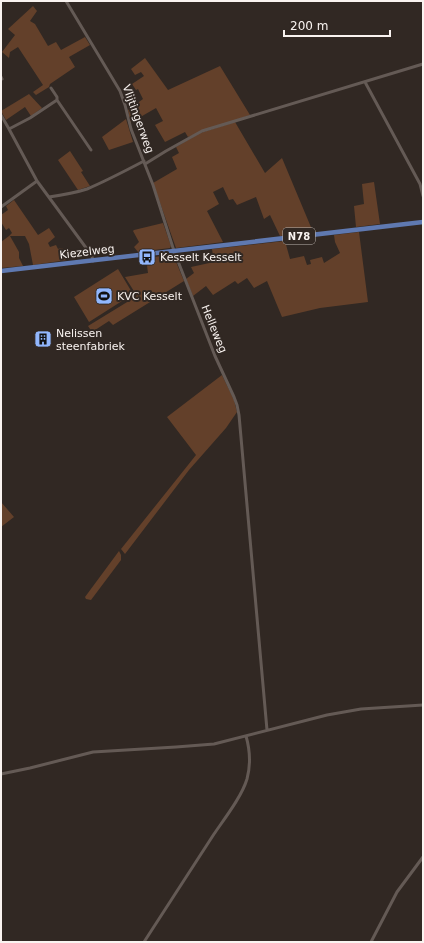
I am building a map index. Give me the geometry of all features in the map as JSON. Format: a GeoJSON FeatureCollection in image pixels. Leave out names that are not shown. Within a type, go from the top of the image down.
{"type":"FeatureCollection","features":[{"type":"Feature","properties":{"kind":"main road","name":"N78"},"geometry":{"type":"LineString","coordinates":[[174,251],[423,222]]}},
{"type":"Feature","properties":{"kind":"main road","name":"Kiezelweg"},"geometry":{"type":"LineString","coordinates":[[1,271],[174,251]]}},
{"type":"Feature","properties":{"kind":"street","name":"Vlijtingerweg"},"geometry":{"type":"LineString","coordinates":[[66,1],[120,91],[133,136],[144,162],[174,251]]}},
{"type":"Feature","properties":{"kind":"street"},"geometry":{"type":"LineString","coordinates":[[49,197],[86,189],[144,162],[202,131],[423,64]]}},
{"type":"Feature","properties":{"kind":"street"},"geometry":{"type":"LineString","coordinates":[[365,82],[420,184],[423,196]]}},
{"type":"Feature","properties":{"kind":"street"},"geometry":{"type":"LineString","coordinates":[[51,88],[57,97],[57,100],[91,150]]}},
{"type":"Feature","properties":{"kind":"street"},"geometry":{"type":"LineString","coordinates":[[9,129],[30,118],[57,100]]}},
{"type":"Feature","properties":{"kind":"street"},"geometry":{"type":"LineString","coordinates":[[1,115],[38,181],[92,256],[93,261]]}},
{"type":"Feature","properties":{"kind":"street"},"geometry":{"type":"LineString","coordinates":[[1,207],[38,181]]}},
{"type":"Feature","properties":{"kind":"street","name":"Helleweg"},"geometry":{"type":"LineString","coordinates":[[174,251],[215,356],[234,397],[238,412],[267,730]]}},
{"type":"Feature","properties":{"kind":"street"},"geometry":{"type":"LineString","coordinates":[[1,774],[93,752],[222,743],[267,730],[350,710],[423,705]]}},
{"type":"Feature","properties":{"kind":"street"},"geometry":{"type":"LineString","coordinates":[[144,942],[244,787],[249,770],[250,758],[246,736]]}},
{"type":"Feature","properties":{"kind":"street"},"geometry":{"type":"LineString","coordinates":[[371,942],[397,892],[423,857]]}},
{"type":"Feature","properties":{"kind":"shaded area"},"geometry":{"type":"Polygon","coordinates":[[[33,6],[37,11],[30,21],[35,24],[48,46],[56,42],[61,50],[85,37],[90,45],[69,57],[75,67],[36,95],[33,92],[43,85],[18,47],[10,52],[9,58],[2,52],[15,35],[8,29],[33,6]]]}},
{"type":"Feature","properties":{"kind":"shaded area"},"geometry":{"type":"Polygon","coordinates":[[[145,58],[168,90],[220,66],[250,115],[188,137],[185,132],[165,142],[155,125],[163,121],[156,108],[130,123],[128,110],[143,99],[138,89],[136,90],[132,84],[144,76],[141,72],[135,75],[131,69],[145,58]]]}},
{"type":"Feature","properties":{"kind":"shaded area"},"geometry":{"type":"Polygon","coordinates":[[[29,94],[42,108],[31,116],[25,107],[6,120],[1,111],[29,94]]]}},
{"type":"Feature","properties":{"kind":"shaded area"},"geometry":{"type":"Polygon","coordinates":[[[126,119],[133,142],[109,150],[102,137],[126,119]]]}},
{"type":"Feature","properties":{"kind":"shaded area"},"geometry":{"type":"Polygon","coordinates":[[[235,122],[265,173],[282,158],[313,232],[280,236],[270,215],[264,219],[256,197],[237,205],[233,199],[229,200],[223,187],[213,192],[219,204],[207,211],[223,242],[176,248],[153,183],[177,169],[172,157],[179,153],[176,147],[200,133],[235,122]]]}},
{"type":"Feature","properties":{"kind":"shaded area"},"geometry":{"type":"Polygon","coordinates":[[[70,151],[83,171],[81,172],[90,186],[78,190],[58,160],[70,151]]]}},
{"type":"Feature","properties":{"kind":"shaded area"},"geometry":{"type":"Polygon","coordinates":[[[374,182],[380,224],[356,227],[354,206],[364,204],[362,184],[374,182]]]}},
{"type":"Feature","properties":{"kind":"shaded area"},"geometry":{"type":"Polygon","coordinates":[[[14,200],[38,235],[49,228],[55,237],[48,243],[50,247],[56,245],[58,249],[65,250],[67,253],[67,260],[33,265],[29,244],[25,236],[10,236],[19,252],[19,258],[23,266],[1,268],[1,242],[12,233],[9,228],[6,230],[1,222],[1,215],[8,210],[6,206],[14,200]]]}},
{"type":"Feature","properties":{"kind":"shaded area"},"geometry":{"type":"Polygon","coordinates":[[[163,223],[171,246],[170,248],[138,252],[134,247],[139,242],[133,231],[163,223]]]}},
{"type":"Feature","properties":{"kind":"shaded area"},"geometry":{"type":"Polygon","coordinates":[[[359,232],[368,302],[320,308],[282,317],[267,281],[254,288],[247,278],[238,284],[235,281],[213,295],[206,286],[193,296],[186,279],[194,273],[191,267],[214,262],[212,249],[285,241],[290,259],[304,256],[307,265],[311,264],[310,260],[322,257],[324,263],[340,253],[335,242],[334,235],[359,232]]]}},
{"type":"Feature","properties":{"kind":"shaded area"},"geometry":{"type":"Polygon","coordinates":[[[173,255],[184,281],[113,325],[109,321],[92,332],[88,326],[137,296],[125,277],[148,273],[146,258],[173,255]]]}},
{"type":"Feature","properties":{"kind":"shaded area","name":"KVC Kesselt"},"geometry":{"type":"Polygon","coordinates":[[[118,269],[133,294],[89,322],[74,297],[118,269]]]}},
{"type":"Feature","properties":{"kind":"shaded area"},"geometry":{"type":"Polygon","coordinates":[[[222,375],[234,400],[237,412],[226,428],[189,470],[125,554],[121,549],[196,455],[167,417],[222,375]]]}},
{"type":"Feature","properties":{"kind":"shaded area"},"geometry":{"type":"Polygon","coordinates":[[[1,502],[14,517],[1,527],[1,502]]]}},
{"type":"Feature","properties":{"kind":"shaded area"},"geometry":{"type":"Polygon","coordinates":[[[119,551],[121,560],[91,600],[86,599],[85,597],[119,551]]]}},
{"type":"Feature","properties":{"kind":"place","name":"Kesselt Kesselt"},"geometry":{"type":"Point","coordinates":[147,257]}},
{"type":"Feature","properties":{"kind":"place","name":"KVC Kesselt"},"geometry":{"type":"Point","coordinates":[104,296]}},
{"type":"Feature","properties":{"kind":"place","name":"Nelissen steenfabriek"},"geometry":{"type":"Point","coordinates":[43,339]}}]}
